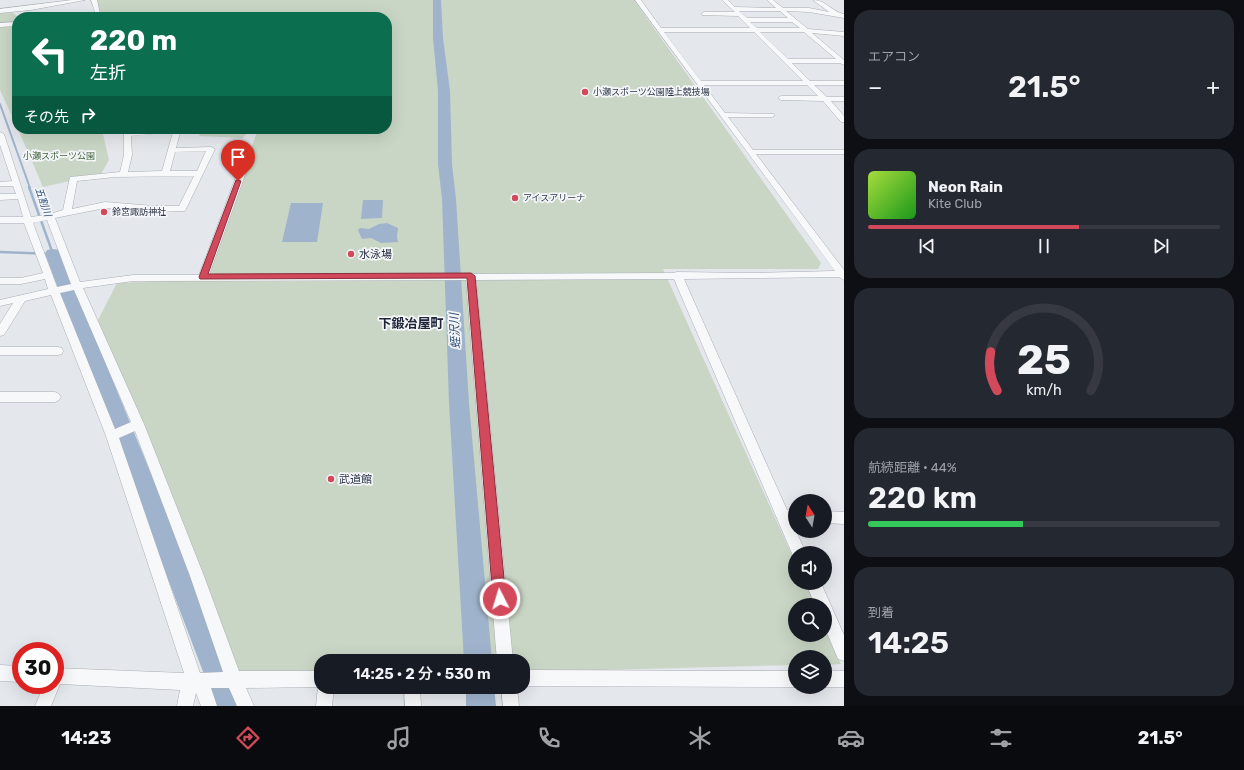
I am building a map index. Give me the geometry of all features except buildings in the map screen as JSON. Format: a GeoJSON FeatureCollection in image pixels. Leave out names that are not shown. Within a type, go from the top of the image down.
{"type":"FeatureCollection","features":[{"type":"Feature","properties":{"kind":"street"},"geometry":{"type":"LineString","coordinates":[[0,11],[82,0]]}},
{"type":"Feature","properties":{"kind":"street"},"geometry":{"type":"LineString","coordinates":[[94,0],[98,12]]}},
{"type":"Feature","properties":{"kind":"street"},"geometry":{"type":"LineString","coordinates":[[638,0],[722,115],[843,275]]}},
{"type":"Feature","properties":{"kind":"street"},"geometry":{"type":"LineString","coordinates":[[725,0],[842,117]]}},
{"type":"Feature","properties":{"kind":"street"},"geometry":{"type":"LineString","coordinates":[[770,0],[843,62]]}},
{"type":"Feature","properties":{"kind":"street"},"geometry":{"type":"LineString","coordinates":[[816,0],[834,13]]}},
{"type":"Feature","properties":{"kind":"street"},"geometry":{"type":"LineString","coordinates":[[6,5],[9,11],[12,12]]}},
{"type":"Feature","properties":{"kind":"street"},"geometry":{"type":"LineString","coordinates":[[712,19],[781,9],[811,10],[844,16]]}},
{"type":"Feature","properties":{"kind":"street"},"geometry":{"type":"LineString","coordinates":[[811,10],[818,17]]}},
{"type":"Feature","properties":{"kind":"street"},"geometry":{"type":"LineString","coordinates":[[704,14],[740,15],[793,20]]}},
{"type":"Feature","properties":{"kind":"street"},"geometry":{"type":"LineString","coordinates":[[0,25],[12,24]]}},
{"type":"Feature","properties":{"kind":"street"},"geometry":{"type":"LineString","coordinates":[[659,30],[806,30],[844,34]]}},
{"type":"Feature","properties":{"kind":"street"},"geometry":{"type":"LineString","coordinates":[[778,54],[786,54]]}},
{"type":"Feature","properties":{"kind":"street"},"geometry":{"type":"LineString","coordinates":[[826,54],[833,54]]}},
{"type":"Feature","properties":{"kind":"street"},"geometry":{"type":"LineString","coordinates":[[786,62],[843,62]]}},
{"type":"Feature","properties":{"kind":"street"},"geometry":{"type":"LineString","coordinates":[[699,83],[844,83]]}},
{"type":"Feature","properties":{"kind":"street"},"geometry":{"type":"LineString","coordinates":[[844,90],[815,90],[781,94],[844,99]]}},
{"type":"Feature","properties":{"kind":"street"},"geometry":{"type":"LineString","coordinates":[[722,115],[772,115]]}},
{"type":"Feature","properties":{"kind":"street"},"geometry":{"type":"LineString","coordinates":[[0,134],[28,220],[112,436],[197,681],[210,706]]}},
{"type":"Feature","properties":{"kind":"street"},"geometry":{"type":"LineString","coordinates":[[122,175],[128,155],[127,134]]}},
{"type":"Feature","properties":{"kind":"street"},"geometry":{"type":"LineString","coordinates":[[165,174],[176,134]]}},
{"type":"Feature","properties":{"kind":"street"},"geometry":{"type":"LineString","coordinates":[[0,220],[38,220],[66,212],[105,205],[154,209],[182,208],[211,149],[171,150]]}},
{"type":"Feature","properties":{"kind":"street"},"geometry":{"type":"LineString","coordinates":[[203,277],[250,150]]}},
{"type":"Feature","properties":{"kind":"street"},"geometry":{"type":"LineString","coordinates":[[750,152],[844,152]]}},
{"type":"Feature","properties":{"kind":"street"},"geometry":{"type":"LineString","coordinates":[[0,166],[11,164]]}},
{"type":"Feature","properties":{"kind":"street"},"geometry":{"type":"LineString","coordinates":[[66,212],[73,179],[122,175],[199,173]]}},
{"type":"Feature","properties":{"kind":"street"},"geometry":{"type":"LineString","coordinates":[[0,184],[17,183]]}},
{"type":"Feature","properties":{"kind":"street"},"geometry":{"type":"LineString","coordinates":[[40,191],[75,287],[138,424],[197,576],[234,680],[246,706]]}},
{"type":"Feature","properties":{"kind":"street"},"geometry":{"type":"LineString","coordinates":[[0,197],[21,196]]}},
{"type":"Feature","properties":{"kind":"street"},"geometry":{"type":"LineString","coordinates":[[0,281],[21,281],[49,275]]}},
{"type":"Feature","properties":{"kind":"street"},"geometry":{"type":"LineString","coordinates":[[677,275],[788,514]]}},
{"type":"Feature","properties":{"kind":"street"},"geometry":{"type":"LineString","coordinates":[[0,304],[75,287],[133,278],[843,275]]}},
{"type":"Feature","properties":{"kind":"street"},"geometry":{"type":"LineString","coordinates":[[468,276],[504,654]]}},
{"type":"Feature","properties":{"kind":"street"},"geometry":{"type":"LineString","coordinates":[[0,332],[22,298]]}},
{"type":"Feature","properties":{"kind":"street"},"geometry":{"type":"LineString","coordinates":[[0,351],[58,351]]}},
{"type":"Feature","properties":{"kind":"street"},"geometry":{"type":"LineString","coordinates":[[0,397],[55,397]]}},
{"type":"Feature","properties":{"kind":"street"},"geometry":{"type":"LineString","coordinates":[[112,436],[138,424]]}},
{"type":"Feature","properties":{"kind":"street"},"geometry":{"type":"LineString","coordinates":[[832,517],[844,518]]}},
{"type":"Feature","properties":{"kind":"street"},"geometry":{"type":"LineString","coordinates":[[832,626],[844,653]]}},
{"type":"Feature","properties":{"kind":"street"},"geometry":{"type":"LineString","coordinates":[[0,673],[12,674]]}},
{"type":"Feature","properties":{"kind":"street"},"geometry":{"type":"LineString","coordinates":[[64,676],[197,681],[314,679]]}},
{"type":"Feature","properties":{"kind":"street"},"geometry":{"type":"LineString","coordinates":[[530,678],[788,679]]}},
{"type":"Feature","properties":{"kind":"street"},"geometry":{"type":"LineString","coordinates":[[832,679],[844,680]]}},
{"type":"Feature","properties":{"kind":"street"},"geometry":{"type":"LineString","coordinates":[[185,706],[197,681]]}},
{"type":"Feature","properties":{"kind":"street"},"geometry":{"type":"LineString","coordinates":[[43,706],[48,694]]}},
{"type":"Feature","properties":{"kind":"street"},"geometry":{"type":"LineString","coordinates":[[324,706],[325,694]]}},
{"type":"Feature","properties":{"kind":"street"},"geometry":{"type":"LineString","coordinates":[[412,694],[413,706]]}},
{"type":"Feature","properties":{"kind":"street"},"geometry":{"type":"LineString","coordinates":[[510,694],[511,706]]}},
{"type":"Feature","properties":{"kind":"green space"},"geometry":{"type":"Polygon","coordinates":[[[97,0],[634,0],[821,263],[818,269],[663,269],[788,546],[788,590],[808,590],[811,598],[788,598],[788,642],[831,642],[841,664],[832,665],[832,650],[788,650],[788,665],[530,672],[530,654],[314,654],[314,678],[234,680],[95,326],[117,283],[205,279],[256,134],[392,134],[392,12],[100,12],[97,0]]]}},
{"type":"Feature","properties":{"kind":"green space","name":"小瀬スポーツ公園"},"geometry":{"type":"Polygon","coordinates":[[[12,12],[12,116],[0,90],[0,13],[12,12]]]}},
{"type":"Feature","properties":{"kind":"green space","name":"小瀬スポーツ公園"},"geometry":{"type":"Polygon","coordinates":[[[20,134],[103,134],[109,160],[101,174],[43,187],[20,134]]]}},
{"type":"Feature","properties":{"kind":"green space"},"geometry":{"type":"Polygon","coordinates":[[[200,134],[247,134],[242,138],[199,136],[200,134]]]}},
{"type":"Feature","properties":{"kind":"water"},"geometry":{"type":"Polygon","coordinates":[[[363,200],[383,200],[382,218],[361,219],[363,200]]]}},
{"type":"Feature","properties":{"kind":"water"},"geometry":{"type":"Polygon","coordinates":[[[291,203],[323,203],[317,242],[282,242],[291,203]]]}},
{"type":"Feature","properties":{"kind":"water"},"geometry":{"type":"Polygon","coordinates":[[[387,223],[398,228],[398,242],[381,243],[371,238],[362,239],[358,230],[360,228],[369,229],[379,224],[387,223]]]}},
{"type":"Feature","properties":{"kind":"waterway","name":"蛭沢川"},"geometry":{"type":"LineString","coordinates":[[437,0],[438,38],[444,91],[445,164],[449,199],[459,403],[477,654]]}},
{"type":"Feature","properties":{"kind":"waterway","name":"五割川"},"geometry":{"type":"LineString","coordinates":[[0,104],[30,188]]}},
{"type":"Feature","properties":{"kind":"waterway","name":"五割川"},"geometry":{"type":"LineString","coordinates":[[0,252],[53,254],[29,187]]}},
{"type":"Feature","properties":{"kind":"waterway"},"geometry":{"type":"LineString","coordinates":[[53,254],[231,706]]}},
{"type":"Feature","properties":{"kind":"waterway","name":"蛭沢川"},"geometry":{"type":"LineString","coordinates":[[480,694],[481,706]]}},
{"type":"Feature","properties":{"kind":"place","name":"小瀬スポーツ公園陸上競技場"},"geometry":{"type":"Point","coordinates":[585,92]}},
{"type":"Feature","properties":{"kind":"place","name":"アイスアリーナ"},"geometry":{"type":"Point","coordinates":[515,198]}},
{"type":"Feature","properties":{"kind":"place","name":"鈴宮諏訪神社"},"geometry":{"type":"Point","coordinates":[104,212]}},
{"type":"Feature","properties":{"kind":"place","name":"水泳場"},"geometry":{"type":"Point","coordinates":[351,254]}},
{"type":"Feature","properties":{"kind":"place","name":"武道館"},"geometry":{"type":"Point","coordinates":[331,479]}},
{"type":"Feature","properties":{"kind":"district","name":"下鍛冶屋町"},"geometry":{"type":"Point","coordinates":[411,323]}},
{"type":"Feature","properties":{"kind":"route"},"geometry":{"type":"LineString","coordinates":[[238,181],[203,277],[471,276],[500,599]]}}]}
